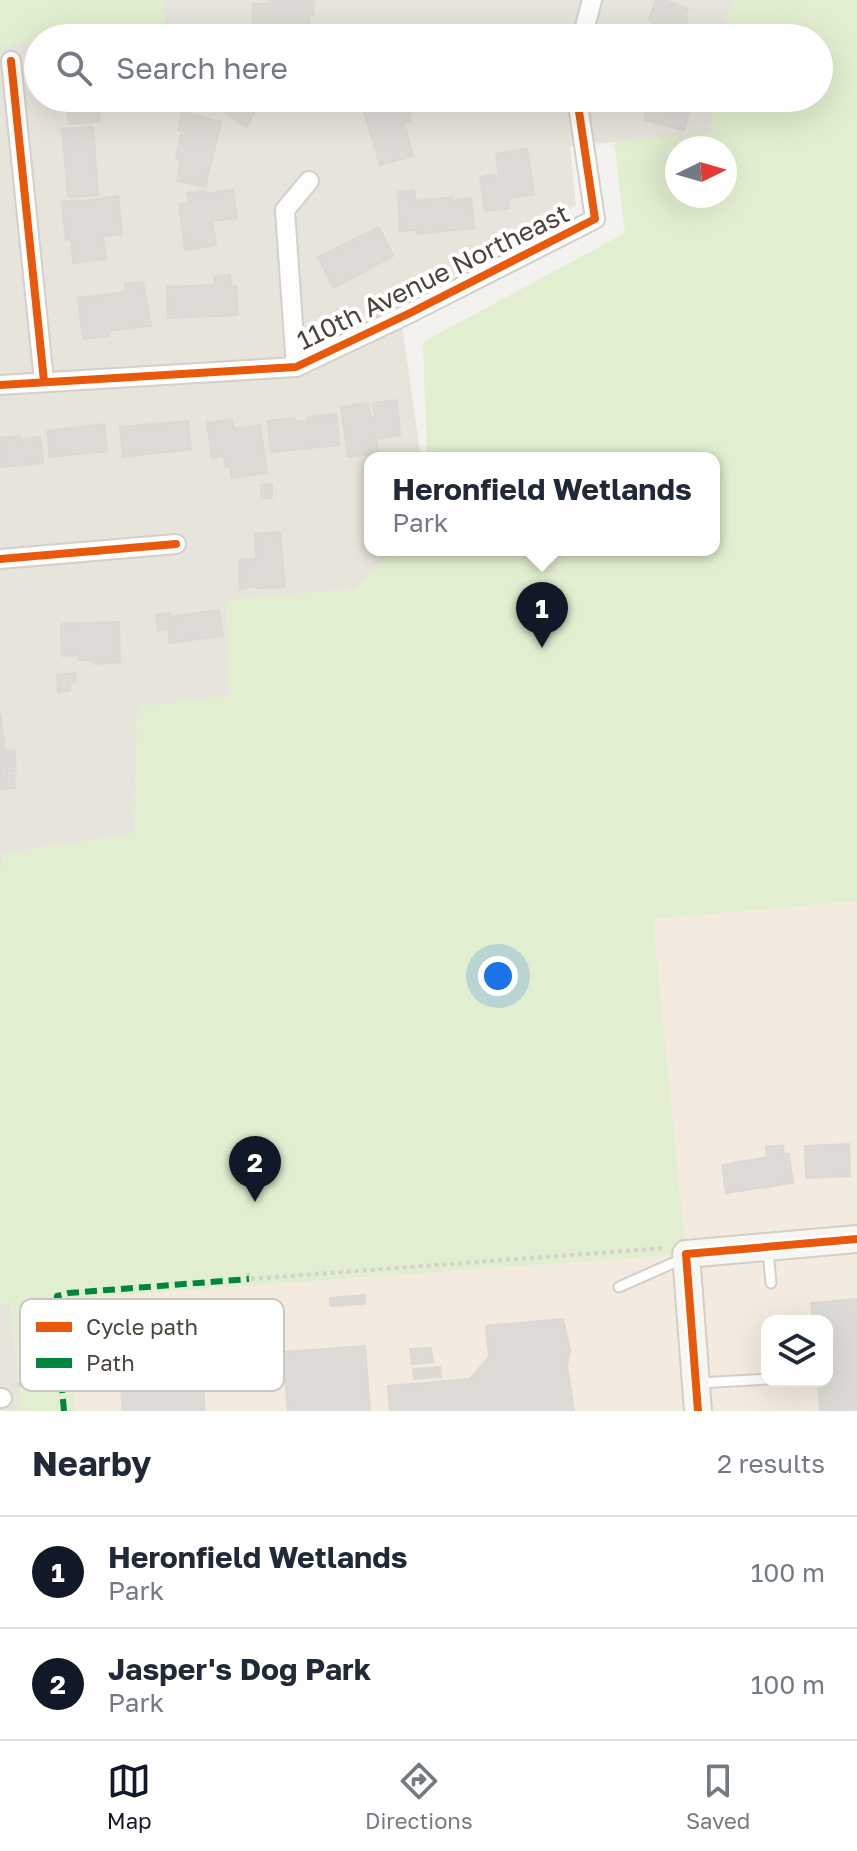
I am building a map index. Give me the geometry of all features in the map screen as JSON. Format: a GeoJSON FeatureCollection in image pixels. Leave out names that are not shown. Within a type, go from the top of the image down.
{"type":"FeatureCollection","features":[{"type":"Feature","properties":{"kind":"street"},"geometry":{"type":"LineString","coordinates":[[586,24],[592,0]]}},
{"type":"Feature","properties":{"kind":"street"},"geometry":{"type":"LineString","coordinates":[[11,61],[44,381]]}},
{"type":"Feature","properties":{"kind":"street","name":"110th Avenue Northeast"},"geometry":{"type":"LineString","coordinates":[[0,385],[296,367],[595,219],[579,112]]}},
{"type":"Feature","properties":{"kind":"street"},"geometry":{"type":"LineString","coordinates":[[296,367],[285,210],[309,181]]}},
{"type":"Feature","properties":{"kind":"street"},"geometry":{"type":"LineString","coordinates":[[0,559],[176,544]]}},
{"type":"Feature","properties":{"kind":"street"},"geometry":{"type":"LineString","coordinates":[[698,1411],[686,1256],[857,1239]]}},
{"type":"Feature","properties":{"kind":"lane"},"geometry":{"type":"LineString","coordinates":[[767,1247],[771,1283]]}},
{"type":"Feature","properties":{"kind":"lane"},"geometry":{"type":"LineString","coordinates":[[619,1287],[686,1256]]}},
{"type":"Feature","properties":{"kind":"lane"},"geometry":{"type":"LineString","coordinates":[[695,1383],[761,1379]]}},
{"type":"Feature","properties":{"kind":"path"},"geometry":{"type":"LineString","coordinates":[[248,1273],[249,1279],[669,1248],[686,1256]]}},
{"type":"Feature","properties":{"kind":"path"},"geometry":{"type":"LineString","coordinates":[[1,1398],[20,1383]]}},
{"type":"Feature","properties":{"kind":"shaded area"},"geometry":{"type":"Polygon","coordinates":[[[163,0],[736,0],[724,24],[165,24],[163,0]]]}},
{"type":"Feature","properties":{"kind":"shaded area"},"geometry":{"type":"Polygon","coordinates":[[[24,44],[24,112],[713,112],[711,133],[570,146],[576,206],[399,305],[420,452],[364,452],[364,556],[386,556],[354,589],[227,600],[229,696],[138,707],[134,834],[4,853],[0,877],[0,46],[24,44]]]}},
{"type":"Feature","properties":{"kind":"shaded area"},"geometry":{"type":"Polygon","coordinates":[[[857,901],[857,1411],[75,1411],[73,1391],[284,1391],[284,1299],[65,1299],[686,1254],[653,919],[857,901]]]}},
{"type":"Feature","properties":{"kind":"shaded area"},"geometry":{"type":"Polygon","coordinates":[[[11,1303],[21,1411],[0,1411],[0,1304],[11,1303]]]}},
{"type":"Feature","properties":{"kind":"green space"},"geometry":{"type":"Polygon","coordinates":[[[0,0],[163,0],[165,24],[24,24],[24,44],[0,46],[0,0]]]}},
{"type":"Feature","properties":{"kind":"green space"},"geometry":{"type":"Polygon","coordinates":[[[736,0],[857,0],[857,901],[653,919],[686,1254],[66,1299],[20,1299],[20,1391],[73,1391],[75,1411],[21,1411],[11,1303],[0,1304],[0,878],[4,853],[134,834],[138,707],[229,695],[227,600],[354,589],[386,556],[720,556],[720,452],[427,452],[423,342],[625,233],[614,141],[665,137],[665,208],[737,208],[737,136],[674,136],[710,133],[712,112],[833,112],[833,24],[724,24],[736,0]]]}},
{"type":"Feature","properties":{"kind":"building"},"geometry":{"type":"Polygon","coordinates":[[[269,0],[314,0],[313,16],[309,16],[309,24],[252,24],[253,4],[269,4],[269,0]]]}},
{"type":"Feature","properties":{"kind":"building"},"geometry":{"type":"Polygon","coordinates":[[[656,0],[688,9],[686,24],[652,24],[653,21],[649,20],[656,0]]]}},
{"type":"Feature","properties":{"kind":"building"},"geometry":{"type":"Polygon","coordinates":[[[68,112],[99,112],[100,121],[69,124],[68,112]]]}},
{"type":"Feature","properties":{"kind":"building"},"geometry":{"type":"Polygon","coordinates":[[[182,112],[221,122],[205,187],[177,181],[181,159],[176,158],[181,135],[186,136],[187,132],[178,130],[182,112]]]}},
{"type":"Feature","properties":{"kind":"building"},"geometry":{"type":"Polygon","coordinates":[[[224,112],[254,112],[247,127],[224,112]]]}},
{"type":"Feature","properties":{"kind":"building"},"geometry":{"type":"Polygon","coordinates":[[[364,112],[408,112],[411,120],[404,122],[413,156],[380,165],[364,112]]]}},
{"type":"Feature","properties":{"kind":"building"},"geometry":{"type":"Polygon","coordinates":[[[646,112],[688,112],[684,130],[644,120],[646,112]]]}},
{"type":"Feature","properties":{"kind":"building"},"geometry":{"type":"Polygon","coordinates":[[[93,127],[98,195],[68,197],[62,129],[93,127]]]}},
{"type":"Feature","properties":{"kind":"building"},"geometry":{"type":"Polygon","coordinates":[[[527,149],[534,194],[508,198],[509,208],[485,211],[480,177],[499,174],[496,154],[527,149]]]}},
{"type":"Feature","properties":{"kind":"building"},"geometry":{"type":"Polygon","coordinates":[[[233,190],[237,218],[212,221],[216,245],[185,250],[179,204],[189,202],[187,193],[233,190]]]}},
{"type":"Feature","properties":{"kind":"building"},"geometry":{"type":"Polygon","coordinates":[[[414,190],[416,201],[471,198],[474,228],[417,234],[417,230],[400,231],[398,192],[414,190]]]}},
{"type":"Feature","properties":{"kind":"building"},"geometry":{"type":"Polygon","coordinates":[[[118,196],[122,234],[103,236],[106,259],[73,263],[71,239],[66,240],[62,202],[118,196]]]}},
{"type":"Feature","properties":{"kind":"building"},"geometry":{"type":"Polygon","coordinates":[[[379,227],[393,256],[333,288],[318,257],[379,227]]]}},
{"type":"Feature","properties":{"kind":"building"},"geometry":{"type":"Polygon","coordinates":[[[230,275],[231,286],[236,286],[238,315],[168,318],[167,287],[215,285],[215,276],[230,275]]]}},
{"type":"Feature","properties":{"kind":"building"},"geometry":{"type":"Polygon","coordinates":[[[143,282],[151,326],[108,331],[109,336],[83,339],[78,298],[126,292],[125,284],[143,282]]]}},
{"type":"Feature","properties":{"kind":"building"},"geometry":{"type":"Polygon","coordinates":[[[397,400],[400,435],[376,439],[378,452],[348,457],[341,407],[368,403],[370,417],[375,416],[373,403],[397,400]]]}},
{"type":"Feature","properties":{"kind":"building"},"geometry":{"type":"Polygon","coordinates":[[[336,414],[339,445],[271,452],[268,421],[295,418],[295,422],[309,420],[308,417],[336,414]]]}},
{"type":"Feature","properties":{"kind":"building"},"geometry":{"type":"Polygon","coordinates":[[[232,419],[234,429],[260,425],[267,473],[232,478],[230,466],[225,467],[224,456],[212,458],[207,423],[232,419]]]}},
{"type":"Feature","properties":{"kind":"building"},"geometry":{"type":"Polygon","coordinates":[[[188,421],[191,449],[123,457],[120,427],[188,421]]]}},
{"type":"Feature","properties":{"kind":"building"},"geometry":{"type":"Polygon","coordinates":[[[104,424],[107,451],[50,457],[47,431],[104,424]]]}},
{"type":"Feature","properties":{"kind":"building"},"geometry":{"type":"Polygon","coordinates":[[[20,436],[21,440],[40,437],[43,463],[0,467],[0,438],[20,436]]]}},
{"type":"Feature","properties":{"kind":"building"},"geometry":{"type":"Polygon","coordinates":[[[272,484],[272,498],[262,498],[261,485],[272,484]]]}},
{"type":"Feature","properties":{"kind":"building"},"geometry":{"type":"Polygon","coordinates":[[[280,532],[285,587],[257,588],[258,585],[240,589],[239,560],[256,559],[255,534],[280,532]]]}},
{"type":"Feature","properties":{"kind":"building"},"geometry":{"type":"Polygon","coordinates":[[[219,610],[223,636],[170,643],[168,629],[158,631],[156,615],[170,613],[170,617],[219,610]]]}},
{"type":"Feature","properties":{"kind":"building"},"geometry":{"type":"Polygon","coordinates":[[[119,622],[120,662],[93,664],[93,660],[79,660],[79,655],[62,656],[61,624],[119,622]]]}},
{"type":"Feature","properties":{"kind":"building"},"geometry":{"type":"Polygon","coordinates":[[[75,673],[76,682],[70,683],[70,691],[58,692],[57,675],[75,673]]]}},
{"type":"Feature","properties":{"kind":"building"},"geometry":{"type":"Polygon","coordinates":[[[0,713],[5,751],[14,750],[16,771],[7,772],[7,775],[14,774],[15,788],[0,789],[0,713]]]}},
{"type":"Feature","properties":{"kind":"building"},"geometry":{"type":"Polygon","coordinates":[[[849,1144],[850,1176],[806,1178],[805,1146],[849,1144]]]}},
{"type":"Feature","properties":{"kind":"building"},"geometry":{"type":"Polygon","coordinates":[[[783,1145],[784,1154],[789,1154],[793,1183],[726,1193],[722,1165],[767,1157],[766,1147],[783,1145]]]}},
{"type":"Feature","properties":{"kind":"building"},"geometry":{"type":"Polygon","coordinates":[[[365,1295],[365,1304],[330,1306],[330,1298],[365,1295]]]}},
{"type":"Feature","properties":{"kind":"building"},"geometry":{"type":"Polygon","coordinates":[[[857,1299],[857,1411],[820,1411],[818,1387],[833,1387],[833,1315],[812,1315],[811,1303],[857,1299]]]}},
{"type":"Feature","properties":{"kind":"building"},"geometry":{"type":"Polygon","coordinates":[[[563,1319],[570,1350],[567,1366],[574,1411],[390,1411],[388,1386],[470,1379],[489,1357],[486,1326],[563,1319]]]}},
{"type":"Feature","properties":{"kind":"building"},"geometry":{"type":"Polygon","coordinates":[[[365,1346],[370,1411],[288,1411],[284,1352],[365,1346]]]}},
{"type":"Feature","properties":{"kind":"building"},"geometry":{"type":"Polygon","coordinates":[[[431,1348],[433,1362],[412,1364],[410,1349],[431,1348]]]}},
{"type":"Feature","properties":{"kind":"building"},"geometry":{"type":"Polygon","coordinates":[[[440,1367],[441,1377],[414,1379],[413,1369],[440,1367]]]}},
{"type":"Feature","properties":{"kind":"building"},"geometry":{"type":"Polygon","coordinates":[[[121,1391],[203,1391],[205,1411],[123,1411],[121,1391]]]}},
{"type":"Feature","properties":{"kind":"marked path"},"geometry":{"type":"LineString","coordinates":[[57,1299],[57,1296],[69,1293],[249,1279]]}},
{"type":"Feature","properties":{"kind":"marked path"},"geometry":{"type":"LineString","coordinates":[[62,1391],[64,1411]]}},
{"type":"Feature","properties":{"kind":"cycle path"},"geometry":{"type":"LineString","coordinates":[[11,61],[44,381]]}},
{"type":"Feature","properties":{"kind":"cycle path"},"geometry":{"type":"LineString","coordinates":[[0,385],[296,367],[595,219],[579,112]]}},
{"type":"Feature","properties":{"kind":"cycle path"},"geometry":{"type":"LineString","coordinates":[[0,559],[176,544]]}},
{"type":"Feature","properties":{"kind":"cycle path"},"geometry":{"type":"LineString","coordinates":[[698,1411],[686,1254],[857,1239]]}},
{"type":"Feature","properties":{"kind":"place","name":"Heronfield Wetlands"},"geometry":{"type":"Point","coordinates":[542,648]}},
{"type":"Feature","properties":{"kind":"place","name":"Jasper's Dog Park"},"geometry":{"type":"Point","coordinates":[255,1202]}}]}
